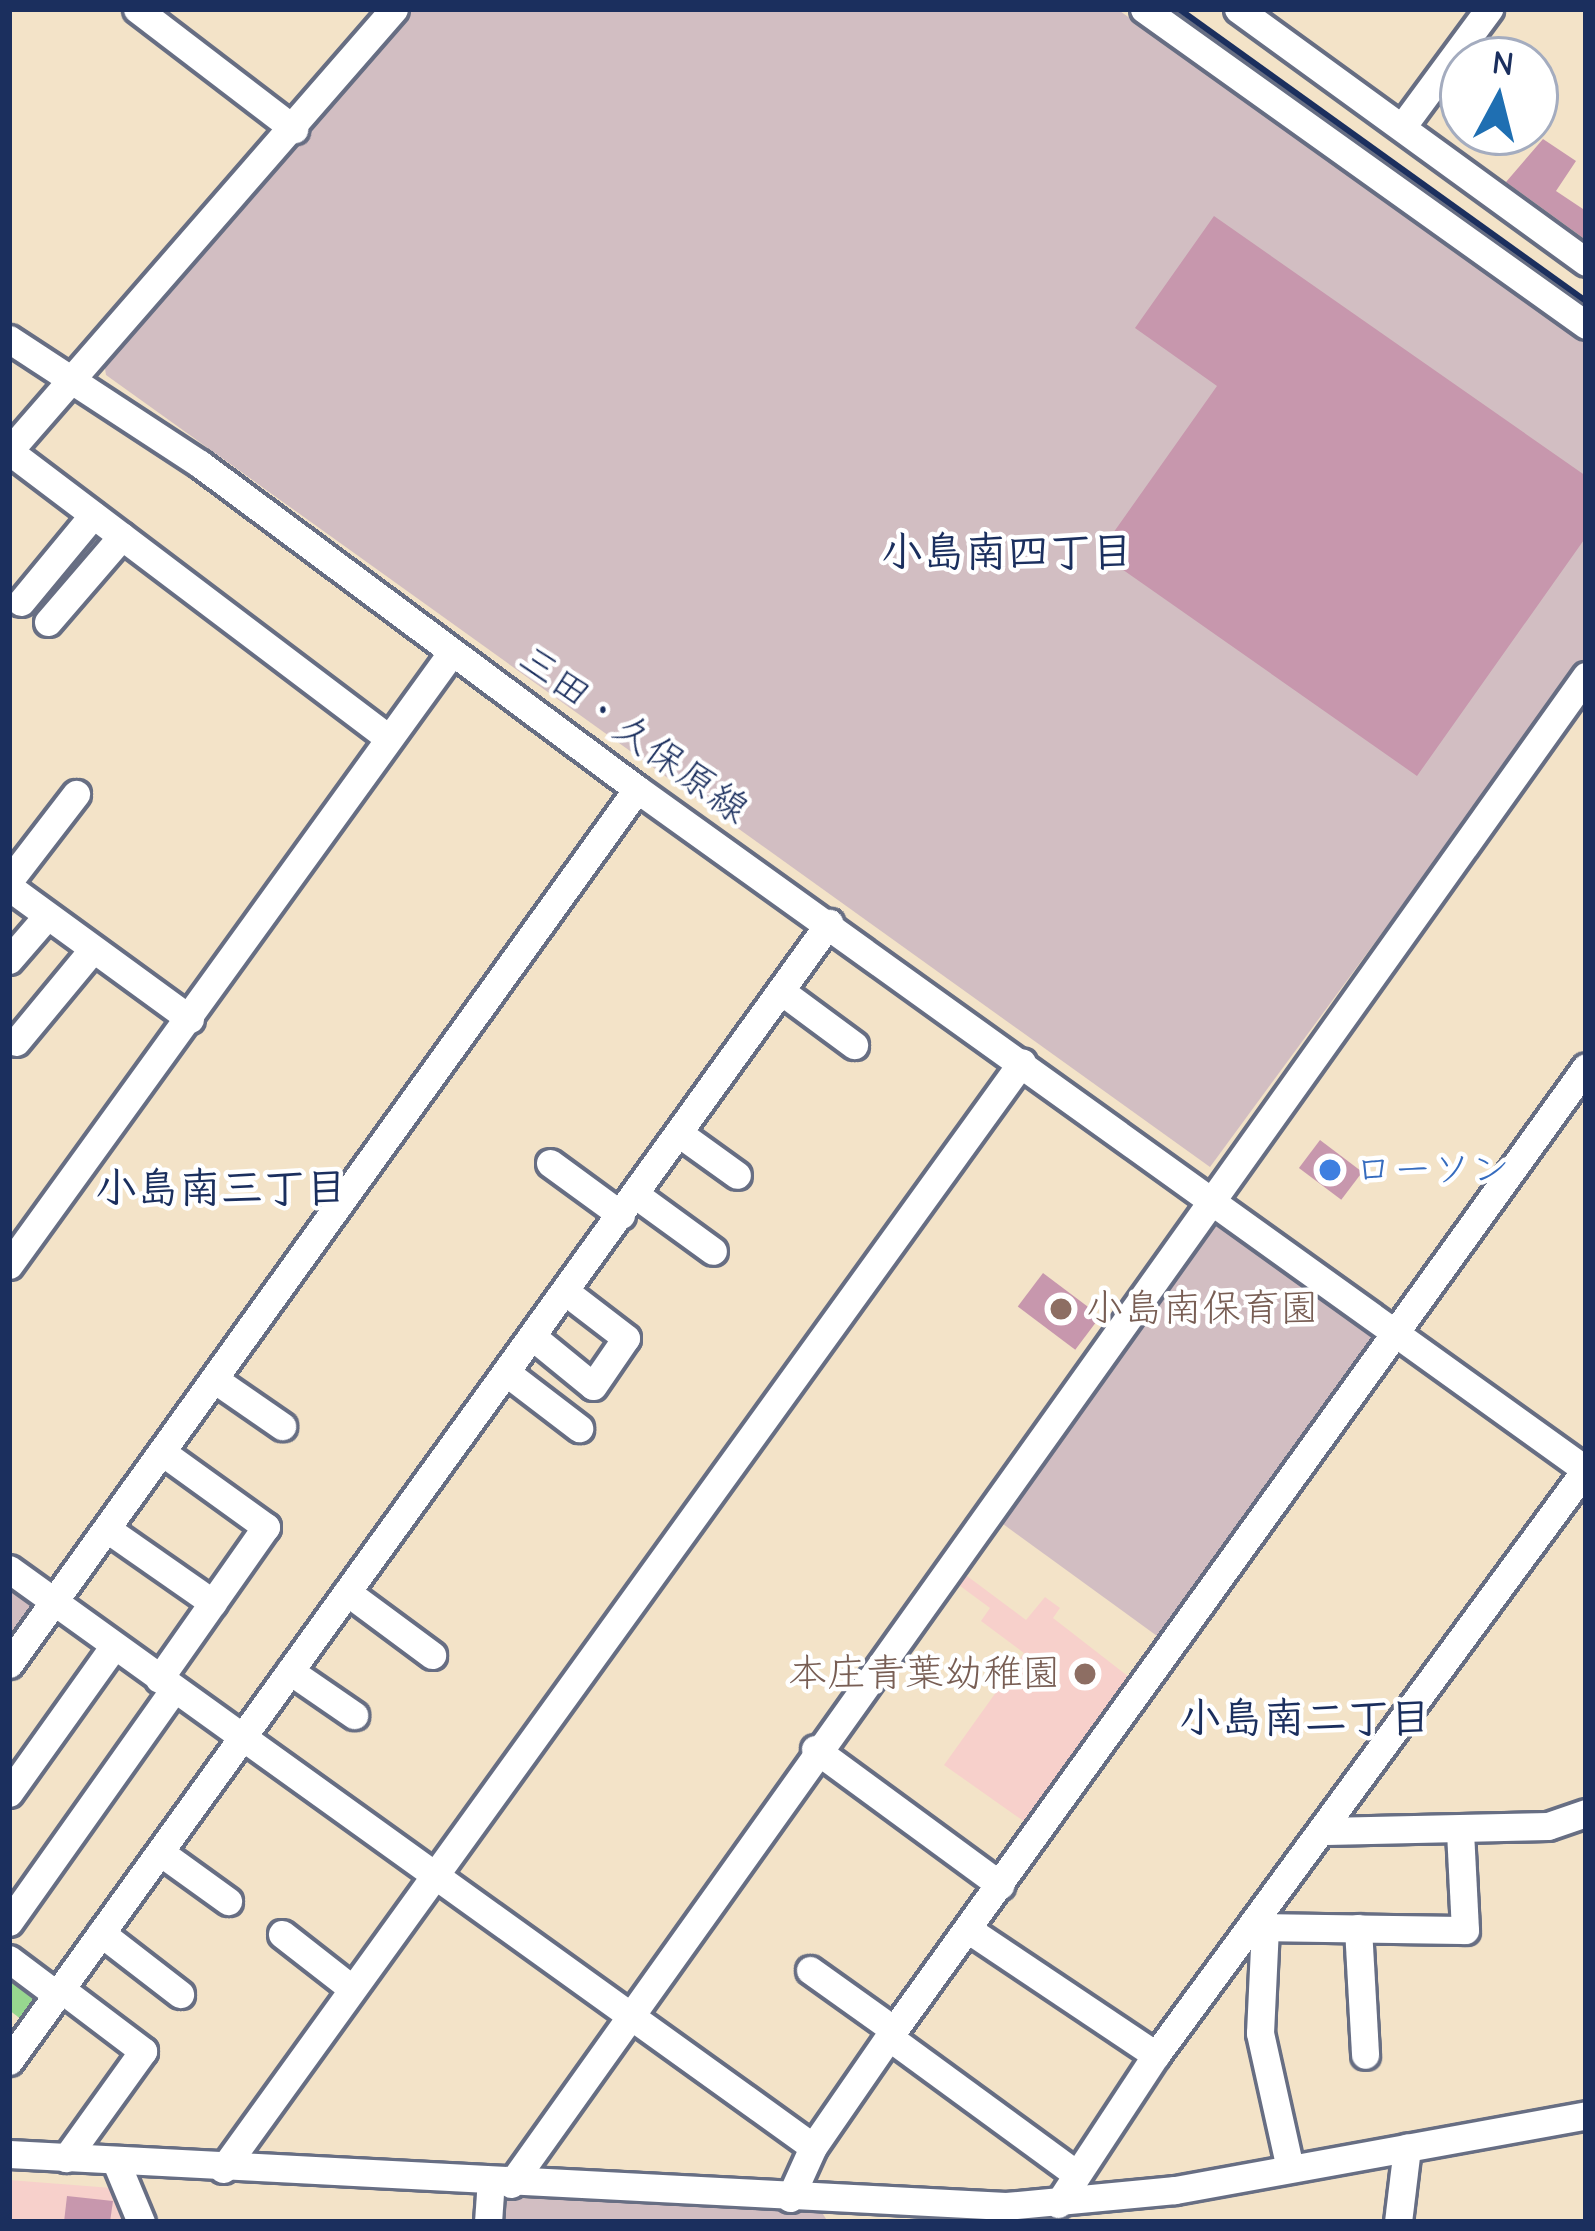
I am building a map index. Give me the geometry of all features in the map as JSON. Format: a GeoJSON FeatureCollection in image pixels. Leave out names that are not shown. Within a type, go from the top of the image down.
{"type":"FeatureCollection","features":[{"type":"Feature","properties":{"kind":"street"},"geometry":{"type":"LineString","coordinates":[[137,9],[294,129]]}},
{"type":"Feature","properties":{"kind":"street"},"geometry":{"type":"LineString","coordinates":[[387,737],[9,451],[394,9]]}},
{"type":"Feature","properties":{"kind":"street"},"geometry":{"type":"LineString","coordinates":[[1144,9],[1586,325]]}},
{"type":"Feature","properties":{"kind":"street"},"geometry":{"type":"LineString","coordinates":[[1238,9],[1586,262]]}},
{"type":"Feature","properties":{"kind":"street"},"geometry":{"type":"LineString","coordinates":[[1402,127],[1490,9]]}},
{"type":"Feature","properties":{"kind":"street","name":"三田・久保原線"},"geometry":{"type":"LineString","coordinates":[[9,339],[74,375],[637,789],[1586,1469]]}},
{"type":"Feature","properties":{"kind":"street"},"geometry":{"type":"LineString","coordinates":[[21,602],[93,515]]}},
{"type":"Feature","properties":{"kind":"street"},"geometry":{"type":"LineString","coordinates":[[48,622],[122,536]]}},
{"type":"Feature","properties":{"kind":"street"},"geometry":{"type":"LineString","coordinates":[[9,1265],[452,652]]}},
{"type":"Feature","properties":{"kind":"street"},"geometry":{"type":"LineString","coordinates":[[488,2222],[501,2184],[626,2018],[1586,676]]}},
{"type":"Feature","properties":{"kind":"street"},"geometry":{"type":"LineString","coordinates":[[9,1664],[637,789]]}},
{"type":"Feature","properties":{"kind":"street"},"geometry":{"type":"LineString","coordinates":[[76,794],[9,884],[190,1019]]}},
{"type":"Feature","properties":{"kind":"street"},"geometry":{"type":"LineString","coordinates":[[9,960],[47,916]]}},
{"type":"Feature","properties":{"kind":"street"},"geometry":{"type":"LineString","coordinates":[[9,2061],[829,923]]}},
{"type":"Feature","properties":{"kind":"street"},"geometry":{"type":"LineString","coordinates":[[16,1042],[92,950]]}},
{"type":"Feature","properties":{"kind":"street"},"geometry":{"type":"LineString","coordinates":[[781,991],[854,1046]]}},
{"type":"Feature","properties":{"kind":"street"},"geometry":{"type":"LineString","coordinates":[[223,2169],[1022,1061]]}},
{"type":"Feature","properties":{"kind":"street"},"geometry":{"type":"LineString","coordinates":[[790,2198],[813,2146],[891,2033],[1586,1067]]}},
{"type":"Feature","properties":{"kind":"street"},"geometry":{"type":"LineString","coordinates":[[680,1134],[737,1175]]}},
{"type":"Feature","properties":{"kind":"street"},"geometry":{"type":"LineString","coordinates":[[550,1163],[713,1251]]}},
{"type":"Feature","properties":{"kind":"street"},"geometry":{"type":"LineString","coordinates":[[533,1336],[593,1386],[626,1338],[566,1292]]}},
{"type":"Feature","properties":{"kind":"street"},"geometry":{"type":"LineString","coordinates":[[507,1373],[578,1428]]}},
{"type":"Feature","properties":{"kind":"street"},"geometry":{"type":"LineString","coordinates":[[214,1379],[283,1426]]}},
{"type":"Feature","properties":{"kind":"street"},"geometry":{"type":"LineString","coordinates":[[9,1922],[266,1527],[162,1452]]}},
{"type":"Feature","properties":{"kind":"street"},"geometry":{"type":"LineString","coordinates":[[1058,2204],[1156,2055],[1259,1927],[1586,1469]]}},
{"type":"Feature","properties":{"kind":"street"},"geometry":{"type":"LineString","coordinates":[[107,1529],[213,1603]]}},
{"type":"Feature","properties":{"kind":"street"},"geometry":{"type":"LineString","coordinates":[[9,1569],[626,2018],[813,2146]]}},
{"type":"Feature","properties":{"kind":"street"},"geometry":{"type":"LineString","coordinates":[[347,1592],[432,1655]]}},
{"type":"Feature","properties":{"kind":"street"},"geometry":{"type":"LineString","coordinates":[[9,1793],[114,1646]]}},
{"type":"Feature","properties":{"kind":"street"},"geometry":{"type":"LineString","coordinates":[[290,1671],[353,1715]]}},
{"type":"Feature","properties":{"kind":"street"},"geometry":{"type":"LineString","coordinates":[[815,1749],[1000,1885]]}},
{"type":"Feature","properties":{"kind":"street"},"geometry":{"type":"LineString","coordinates":[[1326,1831],[1547,1826],[1586,1813]]}},
{"type":"Feature","properties":{"kind":"street"},"geometry":{"type":"LineString","coordinates":[[1259,1927],[1466,1930],[1460,1831]]}},
{"type":"Feature","properties":{"kind":"street"},"geometry":{"type":"LineString","coordinates":[[160,1852],[228,1901]]}},
{"type":"Feature","properties":{"kind":"street"},"geometry":{"type":"LineString","coordinates":[[1259,1927],[1260,2033],[1290,2168]]}},
{"type":"Feature","properties":{"kind":"street"},"geometry":{"type":"LineString","coordinates":[[1358,1928],[1365,2055]]}},
{"type":"Feature","properties":{"kind":"street"},"geometry":{"type":"LineString","coordinates":[[969,1930],[1156,2055]]}},
{"type":"Feature","properties":{"kind":"street"},"geometry":{"type":"LineString","coordinates":[[101,1934],[180,1994]]}},
{"type":"Feature","properties":{"kind":"street"},"geometry":{"type":"LineString","coordinates":[[282,1934],[351,1988]]}},
{"type":"Feature","properties":{"kind":"street"},"geometry":{"type":"LineString","coordinates":[[9,1959],[143,2051],[66,2158]]}},
{"type":"Feature","properties":{"kind":"street"},"geometry":{"type":"LineString","coordinates":[[810,1970],[1076,2174]]}},
{"type":"Feature","properties":{"kind":"street"},"geometry":{"type":"LineString","coordinates":[[9,2154],[790,2198],[841,2211],[1058,2204],[1586,2115]]}},
{"type":"Feature","properties":{"kind":"street"},"geometry":{"type":"LineString","coordinates":[[1398,2222],[1406,2147]]}},
{"type":"Feature","properties":{"kind":"street"},"geometry":{"type":"LineString","coordinates":[[116,2162],[141,2222]]}},
{"type":"Feature","properties":{"kind":"shaded area"},"geometry":{"type":"Polygon","coordinates":[[[406,9],[1117,9],[1586,341],[1586,655],[1210,1167],[106,375],[104,362],[406,9]]]}},
{"type":"Feature","properties":{"kind":"shaded area"},"geometry":{"type":"Polygon","coordinates":[[[1211,1219],[1378,1341],[1162,1639],[994,1518],[1211,1219]]]}},
{"type":"Feature","properties":{"kind":"shaded area"},"geometry":{"type":"Polygon","coordinates":[[[959,1570],[1026,1620],[1045,1597],[1060,1608],[1053,1618],[1138,1684],[1032,1827],[944,1765],[1024,1653],[981,1621],[990,1608],[952,1580],[959,1570]]]}},
{"type":"Feature","properties":{"kind":"shaded area"},"geometry":{"type":"Polygon","coordinates":[[[9,1578],[37,1605],[9,1645],[9,1578]]]}},
{"type":"Feature","properties":{"kind":"shaded area"},"geometry":{"type":"Polygon","coordinates":[[[9,2180],[112,2188],[127,2222],[9,2222],[9,2180]]]}},
{"type":"Feature","properties":{"kind":"shaded area"},"geometry":{"type":"Polygon","coordinates":[[[497,2197],[821,2211],[828,2222],[495,2222],[497,2197]]]}},
{"type":"Feature","properties":{"kind":"green space"},"geometry":{"type":"Polygon","coordinates":[[[9,1969],[42,1992],[26,2023],[9,2010],[9,1969]]]}},
{"type":"Feature","properties":{"kind":"building"},"geometry":{"type":"Polygon","coordinates":[[[1559,150],[1576,161],[1556,191],[1586,211],[1586,240],[1506,182],[1528,156],[1559,156],[1559,150]]]}},
{"type":"Feature","properties":{"kind":"building"},"geometry":{"type":"Polygon","coordinates":[[[1214,216],[1586,476],[1586,537],[1417,776],[1099,553],[1217,386],[1135,328],[1214,216]]]}},
{"type":"Feature","properties":{"kind":"building","name":"ローソン"},"geometry":{"type":"Polygon","coordinates":[[[1320,1140],[1362,1172],[1341,1200],[1299,1168],[1320,1140]]]}},
{"type":"Feature","properties":{"kind":"building"},"geometry":{"type":"Polygon","coordinates":[[[1043,1273],[1101,1316],[1075,1350],[1018,1307],[1043,1273]]]}},
{"type":"Feature","properties":{"kind":"building"},"geometry":{"type":"Polygon","coordinates":[[[67,2196],[113,2201],[110,2222],[64,2222],[67,2196]]]}},
{"type":"Feature","properties":{"kind":"railway"},"geometry":{"type":"LineString","coordinates":[[1179,9],[1586,301]]}},
{"type":"Feature","properties":{"kind":"place","name":"ローソン"},"geometry":{"type":"Point","coordinates":[1330,1170]}},
{"type":"Feature","properties":{"kind":"place","name":"小島南保育園"},"geometry":{"type":"Point","coordinates":[1061,1309]}},
{"type":"Feature","properties":{"kind":"place","name":"本庄青葉幼稚園"},"geometry":{"type":"Point","coordinates":[1085,1674]}},
{"type":"Feature","properties":{"kind":"district","name":"小島南四丁目"},"geometry":{"type":"Point","coordinates":[1007,553]}},
{"type":"Feature","properties":{"kind":"district","name":"小島南三丁目"},"geometry":{"type":"Point","coordinates":[221,1189]}},
{"type":"Feature","properties":{"kind":"district","name":"小島南二丁目"},"geometry":{"type":"Point","coordinates":[1305,1719]}}]}
